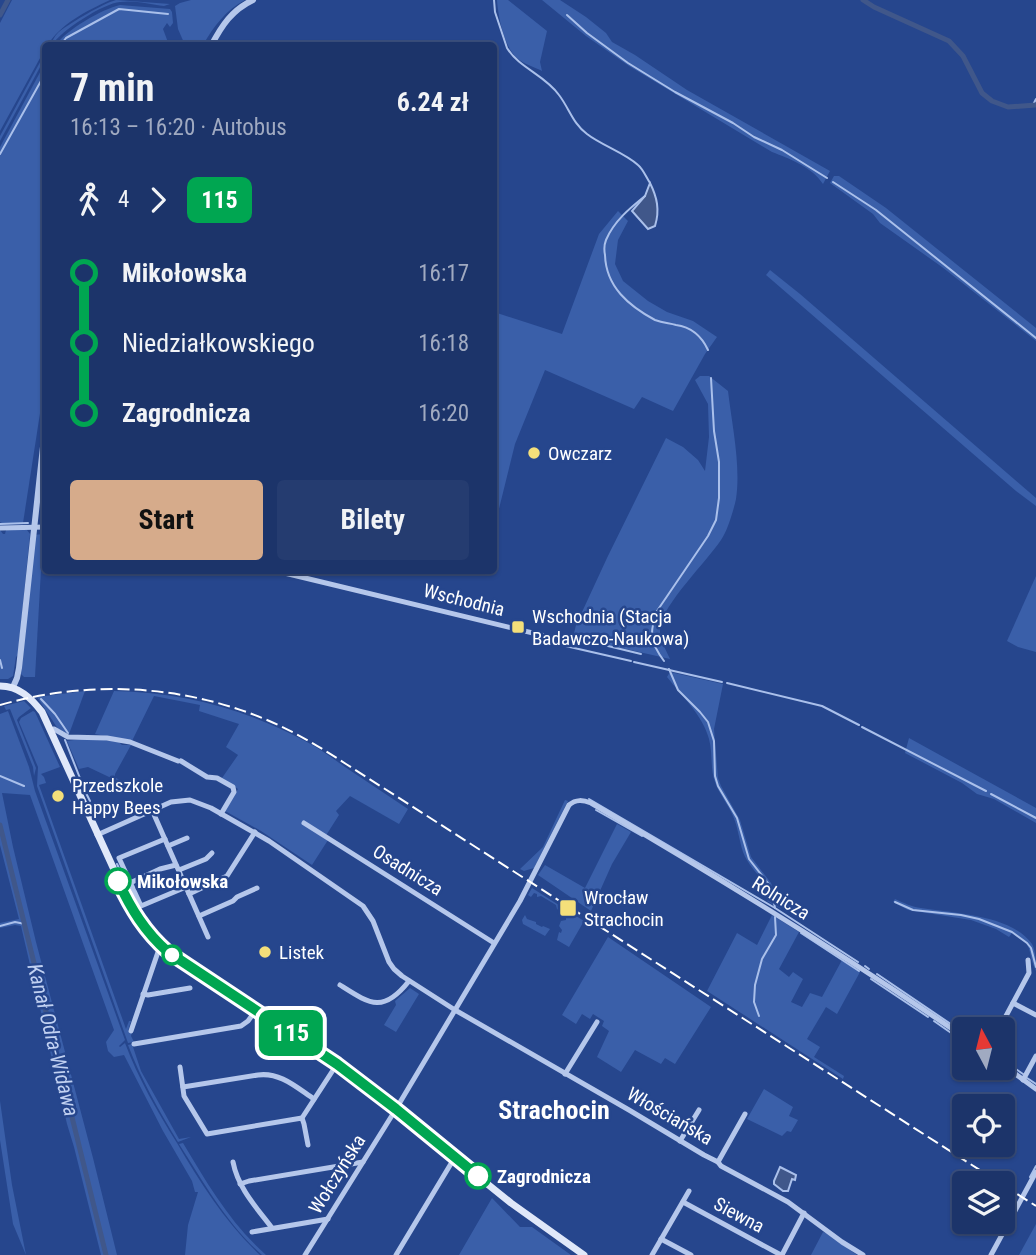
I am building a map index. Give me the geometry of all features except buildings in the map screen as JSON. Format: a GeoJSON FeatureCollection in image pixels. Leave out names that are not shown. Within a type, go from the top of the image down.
{"type":"FeatureCollection","features":[{"type":"Feature","properties":{"kind":"main road"},"geometry":{"type":"LineString","coordinates":[[0,686],[13,687],[34,702],[42,712],[97,835],[136,916],[148,934],[181,961],[337,1064],[527,1214],[584,1255]]}},
{"type":"Feature","properties":{"kind":"street"},"geometry":{"type":"LineString","coordinates":[[213,42],[227,19],[253,0]]}},
{"type":"Feature","properties":{"kind":"street"},"geometry":{"type":"LineString","coordinates":[[13,687],[18,675],[42,452]]}},
{"type":"Feature","properties":{"kind":"street"},"geometry":{"type":"LineString","coordinates":[[0,528],[42,527]]}},
{"type":"Feature","properties":{"kind":"street","name":"Wschodnia"},"geometry":{"type":"LineString","coordinates":[[289,574],[566,641]]}},
{"type":"Feature","properties":{"kind":"street"},"geometry":{"type":"LineString","coordinates":[[50,730],[54,729],[68,737],[107,737],[131,742],[179,761],[207,777],[217,778],[233,787],[234,792],[221,814]]}},
{"type":"Feature","properties":{"kind":"street","name":"Rolnicza"},"geometry":{"type":"LineString","coordinates":[[494,943],[528,887],[569,805],[580,800],[591,803],[734,888],[952,1029]]}},
{"type":"Feature","properties":{"kind":"street"},"geometry":{"type":"LineString","coordinates":[[97,835],[171,802],[198,802],[255,832],[363,906],[373,921],[394,969],[455,1010]]}},
{"type":"Feature","properties":{"kind":"street"},"geometry":{"type":"LineString","coordinates":[[152,810],[208,937]]}},
{"type":"Feature","properties":{"kind":"street","name":"Osadnicza"},"geometry":{"type":"LineString","coordinates":[[304,823],[494,943]]}},
{"type":"Feature","properties":{"kind":"street"},"geometry":{"type":"LineString","coordinates":[[164,839],[119,858],[141,906],[227,876],[255,832]]}},
{"type":"Feature","properties":{"kind":"street"},"geometry":{"type":"LineString","coordinates":[[168,846],[187,838]]}},
{"type":"Feature","properties":{"kind":"street"},"geometry":{"type":"LineString","coordinates":[[130,883],[160,869],[206,859],[212,853]]}},
{"type":"Feature","properties":{"kind":"street"},"geometry":{"type":"LineString","coordinates":[[199,916],[257,888]]}},
{"type":"Feature","properties":{"kind":"street"},"geometry":{"type":"LineString","coordinates":[[396,1109],[494,943]]}},
{"type":"Feature","properties":{"kind":"street"},"geometry":{"type":"LineString","coordinates":[[131,1031],[161,946]]}},
{"type":"Feature","properties":{"kind":"street"},"geometry":{"type":"LineString","coordinates":[[1005,1017],[1029,973],[1028,960]]}},
{"type":"Feature","properties":{"kind":"street"},"geometry":{"type":"LineString","coordinates":[[340,985],[370,1003],[377,1003],[391,999],[409,981]]}},
{"type":"Feature","properties":{"kind":"street"},"geometry":{"type":"LineString","coordinates":[[144,994],[190,988]]}},
{"type":"Feature","properties":{"kind":"street"},"geometry":{"type":"LineString","coordinates":[[1013,1003],[1036,1015]]}},
{"type":"Feature","properties":{"kind":"street"},"geometry":{"type":"LineString","coordinates":[[134,1044],[241,1026],[256,1010]]}},
{"type":"Feature","properties":{"kind":"street","name":"Włościańska"},"geometry":{"type":"LineString","coordinates":[[455,1010],[718,1161],[721,1166],[762,1187],[863,1255]]}},
{"type":"Feature","properties":{"kind":"street"},"geometry":{"type":"LineString","coordinates":[[565,1074],[597,1022]]}},
{"type":"Feature","properties":{"kind":"street"},"geometry":{"type":"LineString","coordinates":[[1023,1080],[1036,1056]]}},
{"type":"Feature","properties":{"kind":"street"},"geometry":{"type":"LineString","coordinates":[[180,1067],[184,1096],[207,1134],[302,1118],[337,1064]]}},
{"type":"Feature","properties":{"kind":"street"},"geometry":{"type":"LineString","coordinates":[[183,1087],[271,1074],[314,1099]]}},
{"type":"Feature","properties":{"kind":"street"},"geometry":{"type":"LineString","coordinates":[[1015,1074],[1036,1088]]}},
{"type":"Feature","properties":{"kind":"street","name":"Wołczyńska"},"geometry":{"type":"LineString","coordinates":[[305,1255],[396,1109]]}},
{"type":"Feature","properties":{"kind":"street"},"geometry":{"type":"LineString","coordinates":[[680,1141],[699,1110]]}},
{"type":"Feature","properties":{"kind":"street"},"geometry":{"type":"LineString","coordinates":[[718,1161],[745,1114]]}},
{"type":"Feature","properties":{"kind":"street"},"geometry":{"type":"LineString","coordinates":[[302,1118],[308,1145]]}},
{"type":"Feature","properties":{"kind":"street"},"geometry":{"type":"LineString","coordinates":[[396,1255],[455,1157]]}},
{"type":"Feature","properties":{"kind":"street"},"geometry":{"type":"LineString","coordinates":[[233,1162],[240,1184],[272,1228]]}},
{"type":"Feature","properties":{"kind":"street"},"geometry":{"type":"LineString","coordinates":[[240,1184],[363,1162]]}},
{"type":"Feature","properties":{"kind":"street"},"geometry":{"type":"LineString","coordinates":[[991,1255],[1036,1172]]}},
{"type":"Feature","properties":{"kind":"street"},"geometry":{"type":"LineString","coordinates":[[652,1255],[689,1191]]}},
{"type":"Feature","properties":{"kind":"street","name":"Siewna"},"geometry":{"type":"LineString","coordinates":[[683,1202],[781,1255]]}},
{"type":"Feature","properties":{"kind":"street"},"geometry":{"type":"LineString","coordinates":[[781,1255],[804,1213]]}},
{"type":"Feature","properties":{"kind":"street"},"geometry":{"type":"LineString","coordinates":[[252,1232],[328,1219]]}},
{"type":"Feature","properties":{"kind":"street"},"geometry":{"type":"LineString","coordinates":[[661,1239],[691,1255]]}},
{"type":"Feature","properties":{"kind":"shaded area"},"geometry":{"type":"Polygon","coordinates":[[[12,0],[110,0],[75,19],[50,42],[42,42],[42,54],[0,131],[0,23],[12,0]]]}},
{"type":"Feature","properties":{"kind":"shaded area"},"geometry":{"type":"Polygon","coordinates":[[[116,0],[130,1],[104,7],[52,42],[65,27],[95,9],[116,0]]]}},
{"type":"Feature","properties":{"kind":"shaded area"},"geometry":{"type":"Polygon","coordinates":[[[191,0],[245,0],[221,19],[205,42],[184,42],[178,29],[175,6],[191,0]]]}},
{"type":"Feature","properties":{"kind":"shaded area"},"geometry":{"type":"Polygon","coordinates":[[[497,0],[508,0],[547,31],[540,62],[542,71],[522,62],[512,53],[503,31],[497,0]]]}},
{"type":"Feature","properties":{"kind":"shaded area"},"geometry":{"type":"Polygon","coordinates":[[[542,0],[560,0],[606,33],[612,42],[687,90],[830,171],[823,184],[807,168],[772,152],[629,66],[542,0]]]}},
{"type":"Feature","properties":{"kind":"shaded area"},"geometry":{"type":"Polygon","coordinates":[[[132,1],[170,4],[164,6],[132,1]]]}},
{"type":"Feature","properties":{"kind":"shaded area"},"geometry":{"type":"Polygon","coordinates":[[[120,5],[170,9],[173,23],[170,27],[167,23],[163,29],[168,42],[58,42],[85,21],[120,5]]]}},
{"type":"Feature","properties":{"kind":"shaded area"},"geometry":{"type":"Polygon","coordinates":[[[42,59],[42,64],[0,141],[0,136],[42,59]]]}},
{"type":"Feature","properties":{"kind":"shaded area"},"geometry":{"type":"Polygon","coordinates":[[[42,69],[42,400],[23,523],[0,522],[0,147],[42,69]]]}},
{"type":"Feature","properties":{"kind":"shaded area"},"geometry":{"type":"Polygon","coordinates":[[[834,176],[839,176],[886,208],[1036,328],[1036,341],[830,183],[834,176]]]}},
{"type":"Feature","properties":{"kind":"shaded area"},"geometry":{"type":"Polygon","coordinates":[[[650,183],[656,199],[657,215],[655,226],[648,229],[632,211],[645,196],[650,183]]]}},
{"type":"Feature","properties":{"kind":"shaded area"},"geometry":{"type":"Polygon","coordinates":[[[618,211],[628,221],[618,240],[615,264],[623,281],[648,301],[667,312],[693,321],[717,337],[673,411],[642,397],[634,409],[545,370],[515,444],[497,517],[497,313],[562,334],[599,234],[618,211]]]}},
{"type":"Feature","properties":{"kind":"shaded area"},"geometry":{"type":"Polygon","coordinates":[[[770,270],[1036,498],[1036,506],[766,275],[770,270]]]}},
{"type":"Feature","properties":{"kind":"shaded area"},"geometry":{"type":"Polygon","coordinates":[[[700,376],[709,376],[728,391],[737,459],[736,499],[723,536],[677,595],[663,618],[661,636],[670,659],[573,637],[607,558],[666,438],[683,447],[698,460],[705,471],[709,437],[708,404],[695,380],[700,376]]]}},
{"type":"Feature","properties":{"kind":"shaded area"},"geometry":{"type":"Polygon","coordinates":[[[0,530],[5,534],[6,530],[27,530],[30,534],[18,655],[13,676],[8,679],[0,679],[0,530]]]}},
{"type":"Feature","properties":{"kind":"shaded area"},"geometry":{"type":"Polygon","coordinates":[[[42,534],[35,677],[24,677],[21,674],[34,535],[42,534]]]}},
{"type":"Feature","properties":{"kind":"shaded area"},"geometry":{"type":"Polygon","coordinates":[[[1036,576],[1036,652],[1007,641],[1036,576]]]}},
{"type":"Feature","properties":{"kind":"shaded area"},"geometry":{"type":"Polygon","coordinates":[[[670,672],[723,684],[714,729],[718,778],[740,820],[751,857],[771,883],[781,909],[767,901],[771,898],[769,892],[743,852],[733,816],[715,782],[706,731],[691,706],[667,677],[670,672]]]}},
{"type":"Feature","properties":{"kind":"shaded area"},"geometry":{"type":"Polygon","coordinates":[[[85,691],[69,734],[58,729],[37,697],[85,691]]]}},
{"type":"Feature","properties":{"kind":"shaded area"},"geometry":{"type":"Polygon","coordinates":[[[114,691],[188,699],[236,711],[259,720],[315,747],[408,809],[399,824],[350,796],[336,811],[339,815],[325,837],[328,840],[312,865],[225,811],[238,789],[222,778],[238,755],[226,747],[239,724],[199,711],[200,705],[154,696],[132,741],[95,734],[114,691]]]}},
{"type":"Feature","properties":{"kind":"shaded area"},"geometry":{"type":"Polygon","coordinates":[[[24,701],[31,708],[17,720],[36,768],[34,776],[10,709],[6,710],[4,706],[24,701]]]}},
{"type":"Feature","properties":{"kind":"shaded area"},"geometry":{"type":"Polygon","coordinates":[[[8,711],[125,1040],[119,1046],[125,1043],[155,1107],[205,1188],[225,1216],[260,1255],[185,1255],[188,1225],[198,1192],[195,1192],[192,1181],[124,1055],[114,1057],[108,1051],[106,1042],[114,1030],[30,795],[2,793],[36,942],[117,1255],[101,1255],[21,926],[0,928],[0,923],[19,919],[0,845],[0,714],[8,711]]]}},
{"type":"Feature","properties":{"kind":"shaded area"},"geometry":{"type":"Polygon","coordinates":[[[33,711],[60,767],[41,774],[46,783],[39,785],[126,1029],[131,1021],[128,1031],[132,1032],[134,1042],[128,1043],[37,786],[38,767],[19,722],[33,711]]]}},
{"type":"Feature","properties":{"kind":"shaded area"},"geometry":{"type":"Polygon","coordinates":[[[88,738],[131,745],[115,774],[115,777],[126,785],[88,767],[79,769],[67,741],[88,738]]]}},
{"type":"Feature","properties":{"kind":"shaded area"},"geometry":{"type":"Polygon","coordinates":[[[909,738],[1036,808],[1036,823],[994,799],[977,794],[962,783],[905,753],[909,738]]]}},
{"type":"Feature","properties":{"kind":"shaded area"},"geometry":{"type":"Polygon","coordinates":[[[565,800],[568,801],[534,868],[524,871],[520,869],[543,847],[565,800]]]}},
{"type":"Feature","properties":{"kind":"shaded area"},"geometry":{"type":"Polygon","coordinates":[[[617,824],[631,832],[612,864],[591,911],[538,875],[545,865],[585,888],[617,824]]]}},
{"type":"Feature","properties":{"kind":"shaded area"},"geometry":{"type":"Polygon","coordinates":[[[532,888],[584,921],[569,947],[557,940],[562,930],[559,926],[561,921],[566,920],[566,914],[561,914],[563,909],[560,911],[556,905],[541,896],[537,897],[537,894],[534,893],[531,897],[528,895],[532,888]]]}},
{"type":"Feature","properties":{"kind":"shaded area"},"geometry":{"type":"Polygon","coordinates":[[[895,899],[914,907],[981,917],[1011,927],[1023,934],[1032,944],[1036,971],[1028,946],[1012,933],[1009,937],[971,920],[908,910],[893,902],[895,899]]]}},
{"type":"Feature","properties":{"kind":"shaded area"},"geometry":{"type":"Polygon","coordinates":[[[525,915],[527,919],[550,929],[545,936],[523,924],[525,915]]]}},
{"type":"Feature","properties":{"kind":"shaded area"},"geometry":{"type":"Polygon","coordinates":[[[772,915],[799,932],[779,969],[789,977],[793,972],[803,979],[791,1002],[802,1007],[810,993],[822,997],[842,960],[860,972],[837,1014],[826,1007],[807,1039],[820,1047],[814,1057],[844,1076],[843,1079],[707,991],[737,933],[757,945],[772,915]]]}},
{"type":"Feature","properties":{"kind":"shaded area"},"geometry":{"type":"Polygon","coordinates":[[[608,937],[711,1007],[675,1064],[665,1058],[661,1064],[635,1050],[621,1072],[597,1057],[609,1031],[602,1026],[604,1021],[593,1014],[590,1019],[582,1014],[576,1024],[562,1015],[608,937]]]}},
{"type":"Feature","properties":{"kind":"shaded area"},"geometry":{"type":"Polygon","coordinates":[[[410,988],[419,994],[396,1032],[384,1025],[396,1005],[395,1001],[410,988]]]}},
{"type":"Feature","properties":{"kind":"shaded area"},"geometry":{"type":"Polygon","coordinates":[[[132,1044],[141,1071],[179,1139],[191,1137],[178,1142],[139,1070],[128,1045],[132,1044]]]}},
{"type":"Feature","properties":{"kind":"shaded area"},"geometry":{"type":"Polygon","coordinates":[[[764,1089],[793,1107],[789,1116],[798,1120],[791,1132],[787,1131],[782,1136],[747,1119],[764,1089]]]}},
{"type":"Feature","properties":{"kind":"shaded area"},"geometry":{"type":"Polygon","coordinates":[[[0,1101],[12,1185],[26,1255],[13,1224],[0,1140],[0,1101]]]}},
{"type":"Feature","properties":{"kind":"shaded area"},"geometry":{"type":"Polygon","coordinates":[[[183,1143],[230,1216],[266,1255],[262,1255],[249,1243],[227,1217],[179,1144],[183,1143]]]}},
{"type":"Feature","properties":{"kind":"shaded area"},"geometry":{"type":"Polygon","coordinates":[[[780,1167],[796,1175],[788,1191],[783,1191],[774,1184],[780,1167]]]}},
{"type":"Feature","properties":{"kind":"shaded area"},"geometry":{"type":"Polygon","coordinates":[[[492,1198],[520,1227],[532,1227],[571,1255],[459,1255],[492,1198]]]}},
{"type":"Feature","properties":{"kind":"shaded area"},"geometry":{"type":"Polygon","coordinates":[[[1036,1224],[1036,1255],[1019,1255],[1036,1224]]]}},
{"type":"Feature","properties":{"kind":"shaded area"},"geometry":{"type":"Polygon","coordinates":[[[823,1232],[826,1233],[857,1255],[811,1255],[823,1232]]]}},
{"type":"Feature","properties":{"kind":"waterway","name":"Kanał Odra-Widawa"},"geometry":{"type":"LineString","coordinates":[[0,15],[8,0]]}},
{"type":"Feature","properties":{"kind":"waterway"},"geometry":{"type":"LineString","coordinates":[[494,0],[495,12],[512,55],[553,88],[582,130],[633,161],[650,183]]}},
{"type":"Feature","properties":{"kind":"waterway"},"geometry":{"type":"LineString","coordinates":[[863,0],[949,41],[963,56],[982,93],[992,101],[1008,107],[1036,105]]}},
{"type":"Feature","properties":{"kind":"waterway"},"geometry":{"type":"LineString","coordinates":[[63,42],[119,9],[168,14]]}},
{"type":"Feature","properties":{"kind":"waterway"},"geometry":{"type":"LineString","coordinates":[[567,15],[628,63],[827,178]]}},
{"type":"Feature","properties":{"kind":"waterway"},"geometry":{"type":"LineString","coordinates":[[0,154],[42,79]]}},
{"type":"Feature","properties":{"kind":"waterway"},"geometry":{"type":"LineString","coordinates":[[1033,105],[1036,99]]}},
{"type":"Feature","properties":{"kind":"waterway"},"geometry":{"type":"LineString","coordinates":[[833,182],[876,210],[1036,338]]}},
{"type":"Feature","properties":{"kind":"waterway"},"geometry":{"type":"LineString","coordinates":[[645,196],[628,210],[609,233],[604,251],[610,277],[614,286],[636,308],[655,320],[691,330],[708,350]]}},
{"type":"Feature","properties":{"kind":"waterway"},"geometry":{"type":"LineString","coordinates":[[664,661],[652,637],[657,611],[716,520],[719,462],[711,378]]}},
{"type":"Feature","properties":{"kind":"waterway"},"geometry":{"type":"LineString","coordinates":[[0,524],[28,523]]}},
{"type":"Feature","properties":{"kind":"waterway"},"geometry":{"type":"LineString","coordinates":[[575,638],[641,654]]}},
{"type":"Feature","properties":{"kind":"waterway"},"geometry":{"type":"LineString","coordinates":[[535,639],[631,661]]}},
{"type":"Feature","properties":{"kind":"waterway"},"geometry":{"type":"LineString","coordinates":[[0,660],[2,668]]}},
{"type":"Feature","properties":{"kind":"waterway"},"geometry":{"type":"LineString","coordinates":[[634,662],[722,682]]}},
{"type":"Feature","properties":{"kind":"waterway"},"geometry":{"type":"LineString","coordinates":[[669,669],[678,690],[708,722],[714,741],[715,776],[718,786],[737,818],[749,859],[771,887],[775,908]]}},
{"type":"Feature","properties":{"kind":"waterway"},"geometry":{"type":"LineString","coordinates":[[727,683],[822,706],[859,725]]}},
{"type":"Feature","properties":{"kind":"waterway"},"geometry":{"type":"LineString","coordinates":[[41,699],[68,733]]}},
{"type":"Feature","properties":{"kind":"waterway"},"geometry":{"type":"LineString","coordinates":[[862,727],[986,791]]}},
{"type":"Feature","properties":{"kind":"waterway"},"geometry":{"type":"LineString","coordinates":[[65,740],[90,801]]}},
{"type":"Feature","properties":{"kind":"waterway"},"geometry":{"type":"LineString","coordinates":[[0,776],[24,786]]}},
{"type":"Feature","properties":{"kind":"waterway"},"geometry":{"type":"LineString","coordinates":[[991,794],[1036,818]]}},
{"type":"Feature","properties":{"kind":"waterway"},"geometry":{"type":"LineString","coordinates":[[589,799],[775,908],[858,962]]}},
{"type":"Feature","properties":{"kind":"waterway"},"geometry":{"type":"LineString","coordinates":[[596,810],[642,836]]}},
{"type":"Feature","properties":{"kind":"waterway","name":"Kanał Odra-Widawa"},"geometry":{"type":"LineString","coordinates":[[0,825],[106,1255]]}},
{"type":"Feature","properties":{"kind":"waterway"},"geometry":{"type":"LineString","coordinates":[[117,864],[136,905]]}},
{"type":"Feature","properties":{"kind":"waterway"},"geometry":{"type":"LineString","coordinates":[[895,902],[913,910],[979,919],[1012,932],[1031,948],[1036,967]]}},
{"type":"Feature","properties":{"kind":"waterway"},"geometry":{"type":"LineString","coordinates":[[139,911],[144,921],[160,938]]}},
{"type":"Feature","properties":{"kind":"waterway"},"geometry":{"type":"LineString","coordinates":[[759,1016],[754,1002],[755,985],[762,959],[776,935],[775,917]]}},
{"type":"Feature","properties":{"kind":"waterway"},"geometry":{"type":"LineString","coordinates":[[0,926],[15,922],[25,924]]}},
{"type":"Feature","properties":{"kind":"waterway"},"geometry":{"type":"LineString","coordinates":[[801,933],[859,971]]}},
{"type":"Feature","properties":{"kind":"waterway"},"geometry":{"type":"LineString","coordinates":[[865,966],[869,969]]}},
{"type":"Feature","properties":{"kind":"waterway"},"geometry":{"type":"LineString","coordinates":[[877,974],[952,1025]]}},
{"type":"Feature","properties":{"kind":"waterway"},"geometry":{"type":"LineString","coordinates":[[871,979],[928,1017]]}},
{"type":"Feature","properties":{"kind":"waterway"},"geometry":{"type":"LineString","coordinates":[[934,1021],[952,1034]]}},
{"type":"Feature","properties":{"kind":"waterway"},"geometry":{"type":"LineString","coordinates":[[1015,1068],[1023,1074]]}},
{"type":"Feature","properties":{"kind":"waterway"},"geometry":{"type":"LineString","coordinates":[[1027,1078],[1036,1084]]}},
{"type":"Feature","properties":{"kind":"waterway"},"geometry":{"type":"LineString","coordinates":[[1030,1177],[1036,1166]]}},
{"type":"Feature","properties":{"kind":"railway"},"geometry":{"type":"LineString","coordinates":[[0,705],[67,692],[135,690],[202,699],[267,720],[336,758],[981,1171]]}},
{"type":"Feature","properties":{"kind":"railway"},"geometry":{"type":"LineString","coordinates":[[1015,1193],[1036,1206]]}},
{"type":"Feature","properties":{"kind":"bus line","name":"115"},"geometry":{"type":"LineString","coordinates":[[118,881],[140,923],[168,952],[337,1064],[478,1176]]}},
{"type":"Feature","properties":{"kind":"place","name":"Owczarz"},"geometry":{"type":"Point","coordinates":[534,453]}},
{"type":"Feature","properties":{"kind":"place","name":"Wschodnia (Stacja Badawczo-Naukowa)"},"geometry":{"type":"Point","coordinates":[518,627]}},
{"type":"Feature","properties":{"kind":"place","name":"Przedszkole Happy Bees"},"geometry":{"type":"Point","coordinates":[58,796]}},
{"type":"Feature","properties":{"kind":"place","name":"Mikołowska"},"geometry":{"type":"Point","coordinates":[118,881]}},
{"type":"Feature","properties":{"kind":"place","name":"Wrocław Strachocin"},"geometry":{"type":"Point","coordinates":[568,908]}},
{"type":"Feature","properties":{"kind":"place","name":"Listek"},"geometry":{"type":"Point","coordinates":[265,952]}},
{"type":"Feature","properties":{"kind":"place","name":"Zagrodnicza"},"geometry":{"type":"Point","coordinates":[478,1176]}},
{"type":"Feature","properties":{"kind":"district","name":"Strachocin"},"geometry":{"type":"Point","coordinates":[554,1110]}}]}
